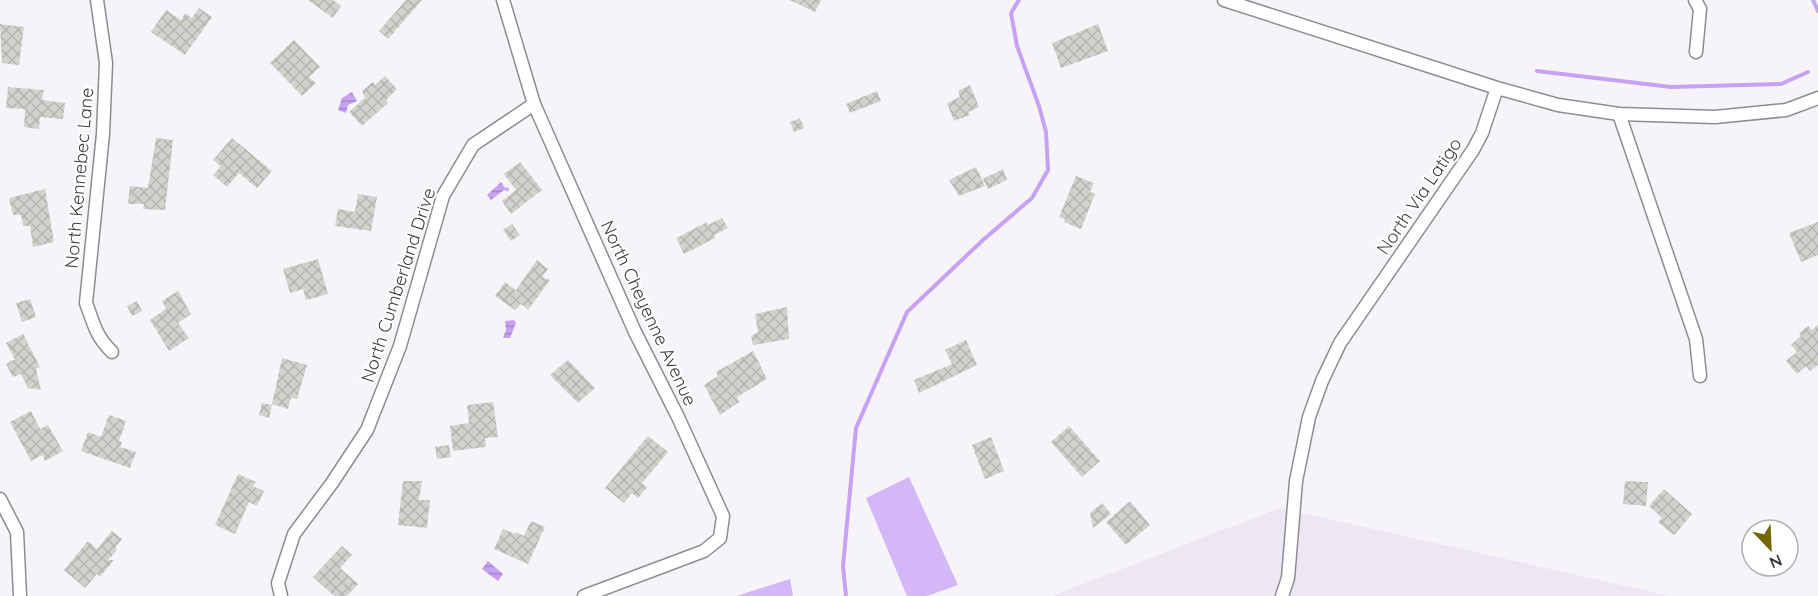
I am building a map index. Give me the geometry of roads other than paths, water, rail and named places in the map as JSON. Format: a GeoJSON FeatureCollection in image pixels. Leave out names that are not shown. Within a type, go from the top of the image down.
{"type":"FeatureCollection","features":[{"type":"Feature","properties":{"kind":"street","name":"North Kennebec Lane"},"geometry":{"type":"LineString","coordinates":[[97,0],[106,63],[103,134],[86,303],[100,341],[112,352]]}},
{"type":"Feature","properties":{"kind":"street","name":"North Cheyenne Avenue"},"geometry":{"type":"LineString","coordinates":[[503,0],[534,104],[635,332],[678,417],[723,516],[720,538],[704,551],[584,596]]}},
{"type":"Feature","properties":{"kind":"street"},"geometry":{"type":"LineString","coordinates":[[1224,0],[1497,88],[1558,105],[1619,114],[1715,117],[1786,110],[1818,98]]}},
{"type":"Feature","properties":{"kind":"street"},"geometry":{"type":"LineString","coordinates":[[1695,0],[1700,9],[1696,52]]}},
{"type":"Feature","properties":{"kind":"street","name":"North Via Latigo"},"geometry":{"type":"LineString","coordinates":[[1282,596],[1288,578],[1296,481],[1309,417],[1322,381],[1340,343],[1473,150],[1482,133],[1497,88]]}},
{"type":"Feature","properties":{"kind":"street","name":"North Cumberland Drive"},"geometry":{"type":"LineString","coordinates":[[281,596],[278,583],[294,534],[332,483],[367,430],[400,346],[443,196],[472,145],[534,104]]}},
{"type":"Feature","properties":{"kind":"street"},"geometry":{"type":"LineString","coordinates":[[1619,114],[1696,339],[1701,376]]}},
{"type":"Feature","properties":{"kind":"street"},"geometry":{"type":"LineString","coordinates":[[0,499],[16,532],[20,596]]}},
{"type":"Feature","properties":{"kind":"waterway"},"geometry":{"type":"LineString","coordinates":[[846,596],[843,566],[856,428],[907,312],[983,240],[1032,198],[1048,170],[1046,132],[1017,46],[1011,13],[1019,0]]}},
{"type":"Feature","properties":{"kind":"waterway"},"geometry":{"type":"LineString","coordinates":[[1813,0],[1818,11]]}},
{"type":"Feature","properties":{"kind":"waterway"},"geometry":{"type":"LineString","coordinates":[[1537,71],[1671,87],[1781,84],[1808,72]]}}]}
